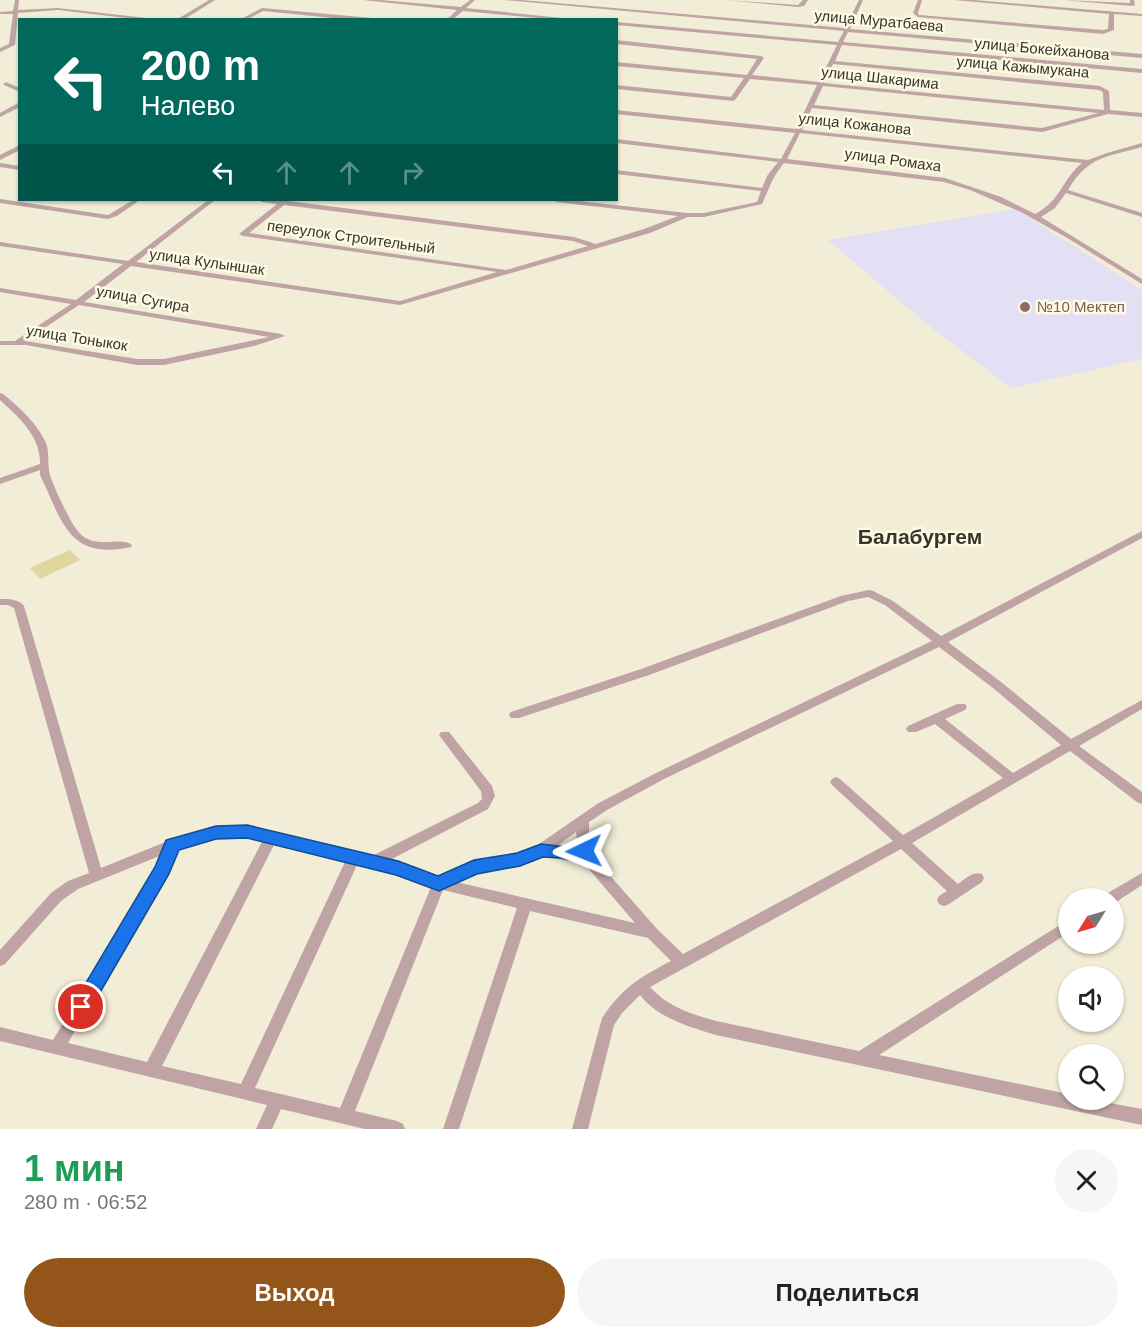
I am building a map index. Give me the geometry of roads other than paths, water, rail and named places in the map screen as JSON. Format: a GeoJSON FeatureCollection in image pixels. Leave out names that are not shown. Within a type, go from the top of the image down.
{"type":"FeatureCollection","features":[{"type":"Feature","properties":{"kind":"street"},"geometry":{"type":"LineString","coordinates":[[0,50],[12,45],[17,0]]}},
{"type":"Feature","properties":{"kind":"street"},"geometry":{"type":"LineString","coordinates":[[182,18],[213,0]]}},
{"type":"Feature","properties":{"kind":"street"},"geometry":{"type":"LineString","coordinates":[[365,0],[558,18]]}},
{"type":"Feature","properties":{"kind":"street"},"geometry":{"type":"LineString","coordinates":[[451,18],[472,0]]}},
{"type":"Feature","properties":{"kind":"street","name":"улица Муратбаева"},"geometry":{"type":"LineString","coordinates":[[506,0],[1142,56]]}},
{"type":"Feature","properties":{"kind":"street"},"geometry":{"type":"LineString","coordinates":[[728,0],[798,6],[804,4],[806,0]]}},
{"type":"Feature","properties":{"kind":"street"},"geometry":{"type":"LineString","coordinates":[[564,201],[687,216],[704,215],[757,204],[761,201],[773,170],[783,160],[798,132],[861,0]]}},
{"type":"Feature","properties":{"kind":"street"},"geometry":{"type":"LineString","coordinates":[[920,0],[915,13],[918,15],[1102,32],[1111,30],[1112,12]]}},
{"type":"Feature","properties":{"kind":"street"},"geometry":{"type":"LineString","coordinates":[[956,0],[1142,15]]}},
{"type":"Feature","properties":{"kind":"street"},"geometry":{"type":"LineString","coordinates":[[1047,7],[1050,0]]}},
{"type":"Feature","properties":{"kind":"street"},"geometry":{"type":"LineString","coordinates":[[1064,0],[1133,5],[1132,0]]}},
{"type":"Feature","properties":{"kind":"street"},"geometry":{"type":"LineString","coordinates":[[59,16],[67,9]]}},
{"type":"Feature","properties":{"kind":"street"},"geometry":{"type":"LineString","coordinates":[[0,12],[67,9],[145,18]]}},
{"type":"Feature","properties":{"kind":"street"},"geometry":{"type":"LineString","coordinates":[[244,18],[265,9],[353,18]]}},
{"type":"Feature","properties":{"kind":"street","name":"улица Бокейханова"},"geometry":{"type":"LineString","coordinates":[[618,23],[1142,71]]}},
{"type":"Feature","properties":{"kind":"street"},"geometry":{"type":"LineString","coordinates":[[618,42],[760,57],[735,98],[732,99],[618,87]]}},
{"type":"Feature","properties":{"kind":"street","name":"улица Кажымукана"},"geometry":{"type":"LineString","coordinates":[[830,62],[1096,87],[1106,91],[1107,112]]}},
{"type":"Feature","properties":{"kind":"street","name":"улица Шакарима"},"geometry":{"type":"LineString","coordinates":[[618,64],[1142,116]]}},
{"type":"Feature","properties":{"kind":"street"},"geometry":{"type":"LineString","coordinates":[[6,84],[18,89]]}},
{"type":"Feature","properties":{"kind":"street"},"geometry":{"type":"LineString","coordinates":[[0,115],[18,105]]}},
{"type":"Feature","properties":{"kind":"street"},"geometry":{"type":"LineString","coordinates":[[810,106],[1042,130],[1107,112]]}},
{"type":"Feature","properties":{"kind":"street","name":"улица Кожанова"},"geometry":{"type":"LineString","coordinates":[[618,112],[1090,162]]}},
{"type":"Feature","properties":{"kind":"street","name":"улица Ромаха"},"geometry":{"type":"LineString","coordinates":[[618,141],[945,180],[994,196],[1037,216],[1142,282]]}},
{"type":"Feature","properties":{"kind":"street"},"geometry":{"type":"LineString","coordinates":[[1037,216],[1051,209],[1078,170],[1090,162],[1142,145]]}},
{"type":"Feature","properties":{"kind":"street"},"geometry":{"type":"LineString","coordinates":[[0,158],[18,148]]}},
{"type":"Feature","properties":{"kind":"street"},"geometry":{"type":"LineString","coordinates":[[0,165],[18,168]]}},
{"type":"Feature","properties":{"kind":"street"},"geometry":{"type":"LineString","coordinates":[[618,172],[765,190]]}},
{"type":"Feature","properties":{"kind":"street"},"geometry":{"type":"LineString","coordinates":[[1065,191],[1138,214],[1142,208]]}},
{"type":"Feature","properties":{"kind":"street"},"geometry":{"type":"LineString","coordinates":[[0,201],[110,217],[135,201]]}},
{"type":"Feature","properties":{"kind":"street"},"geometry":{"type":"LineString","coordinates":[[17,342],[27,338],[79,302],[211,201]]}},
{"type":"Feature","properties":{"kind":"street"},"geometry":{"type":"LineString","coordinates":[[284,201],[574,239],[596,246]]}},
{"type":"Feature","properties":{"kind":"street","name":"переулок Строительный"},"geometry":{"type":"LineString","coordinates":[[284,201],[243,234],[507,272]]}},
{"type":"Feature","properties":{"kind":"street","name":"улица Кулыншак"},"geometry":{"type":"LineString","coordinates":[[0,244],[393,303],[409,302],[647,231],[687,216]]}},
{"type":"Feature","properties":{"kind":"street","name":"улица Сугира"},"geometry":{"type":"LineString","coordinates":[[0,290],[281,336]]}},
{"type":"Feature","properties":{"kind":"street","name":"улица Тоныкок"},"geometry":{"type":"LineString","coordinates":[[0,343],[17,342],[150,362],[182,360],[281,336]]}},
{"type":"Feature","properties":{"kind":"street"},"geometry":{"type":"LineString","coordinates":[[0,396],[32,426],[44,453],[45,476],[72,531],[79,538],[98,546],[127,544]]}},
{"type":"Feature","properties":{"kind":"street"},"geometry":{"type":"LineString","coordinates":[[0,480],[43,466]]}},
{"type":"Feature","properties":{"kind":"street"},"geometry":{"type":"LineString","coordinates":[[345,1116],[439,884],[474,867],[520,859],[541,850],[602,807],[701,755],[939,642],[1142,534]]}},
{"type":"Feature","properties":{"kind":"street"},"geometry":{"type":"LineString","coordinates":[[515,715],[645,672],[864,593],[876,595],[889,603],[1142,799]]}},
{"type":"Feature","properties":{"kind":"street"},"geometry":{"type":"LineString","coordinates":[[0,602],[9,602],[19,606],[96,874]]}},
{"type":"Feature","properties":{"kind":"street"},"geometry":{"type":"LineString","coordinates":[[580,1129],[607,1023],[617,1008],[640,985],[903,842],[1142,704]]}},
{"type":"Feature","properties":{"kind":"street"},"geometry":{"type":"LineString","coordinates":[[912,729],[961,707]]}},
{"type":"Feature","properties":{"kind":"street"},"geometry":{"type":"LineString","coordinates":[[937,718],[1012,779]]}},
{"type":"Feature","properties":{"kind":"street"},"geometry":{"type":"LineString","coordinates":[[373,862],[483,806],[488,801],[487,789],[445,735]]}},
{"type":"Feature","properties":{"kind":"street"},"geometry":{"type":"LineString","coordinates":[[836,782],[957,891]]}},
{"type":"Feature","properties":{"kind":"street"},"geometry":{"type":"LineString","coordinates":[[583,821],[582,840],[586,857],[652,933],[683,963]]}},
{"type":"Feature","properties":{"kind":"street"},"geometry":{"type":"LineString","coordinates":[[0,960],[56,897],[73,885],[172,845],[216,832],[247,831],[353,859],[398,868],[439,884],[652,933]]}},
{"type":"Feature","properties":{"kind":"street"},"geometry":{"type":"LineString","coordinates":[[152,1069],[271,837]]}},
{"type":"Feature","properties":{"kind":"street"},"geometry":{"type":"LineString","coordinates":[[58,1046],[163,869],[172,845]]}},
{"type":"Feature","properties":{"kind":"street"},"geometry":{"type":"LineString","coordinates":[[541,850],[560,851],[586,857]]}},
{"type":"Feature","properties":{"kind":"street"},"geometry":{"type":"LineString","coordinates":[[245,1093],[353,859]]}},
{"type":"Feature","properties":{"kind":"street"},"geometry":{"type":"LineString","coordinates":[[944,900],[977,878]]}},
{"type":"Feature","properties":{"kind":"street"},"geometry":{"type":"LineString","coordinates":[[1124,890],[1142,879]]}},
{"type":"Feature","properties":{"kind":"street"},"geometry":{"type":"LineString","coordinates":[[451,1129],[526,903]]}},
{"type":"Feature","properties":{"kind":"street"},"geometry":{"type":"LineString","coordinates":[[859,1059],[1058,932]]}},
{"type":"Feature","properties":{"kind":"street"},"geometry":{"type":"LineString","coordinates":[[640,985],[652,1000],[673,1015],[716,1028],[1142,1117]]}},
{"type":"Feature","properties":{"kind":"street"},"geometry":{"type":"LineString","coordinates":[[0,1034],[58,1046],[397,1129]]}},
{"type":"Feature","properties":{"kind":"street"},"geometry":{"type":"LineString","coordinates":[[264,1129],[277,1100]]}},
{"type":"Feature","properties":{"kind":"place","name":"№10 Мектеп"},"geometry":{"type":"Point","coordinates":[1025,307]}},
{"type":"Feature","properties":{"kind":"district","name":"Балабургем"},"geometry":{"type":"Point","coordinates":[920,537]}}]}
